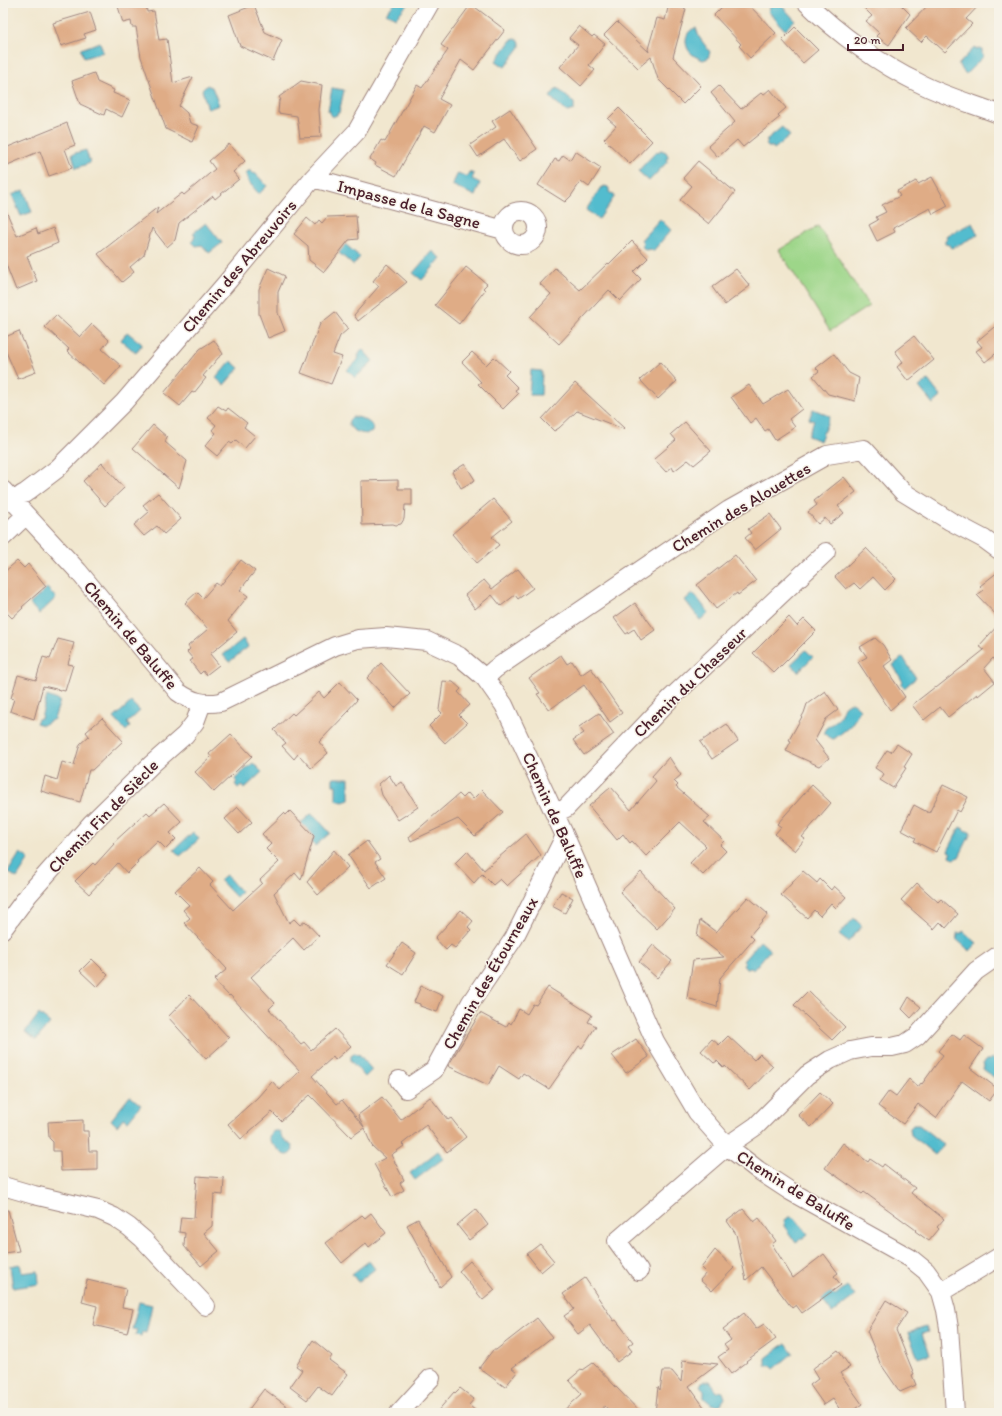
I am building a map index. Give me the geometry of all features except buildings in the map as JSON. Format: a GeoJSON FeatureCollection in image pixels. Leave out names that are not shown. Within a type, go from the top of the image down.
{"type":"FeatureCollection","features":[{"type":"Feature","properties":{"kind":"street","name":"Chemin des Abreuvoirs"},"geometry":{"type":"LineString","coordinates":[[9,496],[24,494],[57,470],[124,402],[228,281],[313,178],[357,131],[430,3]]}},
{"type":"Feature","properties":{"kind":"street"},"geometry":{"type":"LineString","coordinates":[[807,3],[822,18],[895,71],[920,84],[999,114]]}},
{"type":"Feature","properties":{"kind":"street","name":"Impasse de la Sagne"},"geometry":{"type":"LineString","coordinates":[[313,178],[504,230]]}},
{"type":"Feature","properties":{"kind":"street","name":"Chemin des Alouettes"},"geometry":{"type":"LineString","coordinates":[[485,678],[495,669],[541,637],[729,510],[827,455],[864,449],[903,492],[950,521],[984,539],[999,550]]}},
{"type":"Feature","properties":{"kind":"street","name":"Chemin de Baluffe"},"geometry":{"type":"LineString","coordinates":[[9,496],[78,571],[178,692],[188,699],[202,703],[213,704],[221,702],[335,646],[358,639],[386,637],[427,641],[459,656],[485,678],[504,705],[555,813],[655,1041],[697,1112],[728,1146],[758,1170],[790,1191],[910,1258],[926,1271],[941,1292],[946,1310],[949,1328],[955,1413]]}},
{"type":"Feature","properties":{"kind":"street"},"geometry":{"type":"LineString","coordinates":[[3,537],[26,515]]}},
{"type":"Feature","properties":{"kind":"street","name":"Chemin du Chasseur"},"geometry":{"type":"LineString","coordinates":[[555,813],[566,808],[672,697],[826,552]]}},
{"type":"Feature","properties":{"kind":"street","name":"Chemin Fin de Siècle"},"geometry":{"type":"LineString","coordinates":[[3,929],[29,894],[91,824],[152,764],[186,734],[195,722],[202,703]]}},
{"type":"Feature","properties":{"kind":"street","name":"Chemin des Étourneaux"},"geometry":{"type":"LineString","coordinates":[[399,1080],[406,1089],[434,1070],[471,1002],[514,938],[565,836]]}},
{"type":"Feature","properties":{"kind":"street"},"geometry":{"type":"LineString","coordinates":[[639,1271],[617,1241],[728,1146],[756,1126],[807,1075],[830,1060],[850,1051],[871,1047],[892,1047],[905,1044],[917,1036],[976,971],[999,955]]}},
{"type":"Feature","properties":{"kind":"street"},"geometry":{"type":"LineString","coordinates":[[3,1186],[34,1196],[98,1210],[114,1217],[143,1239],[206,1306]]}},
{"type":"Feature","properties":{"kind":"street"},"geometry":{"type":"LineString","coordinates":[[941,1292],[999,1257]]}},
{"type":"Feature","properties":{"kind":"street"},"geometry":{"type":"LineString","coordinates":[[399,1413],[431,1378]]}},
{"type":"Feature","properties":{"kind":"green space"},"geometry":{"type":"Polygon","coordinates":[[[818,226],[869,306],[830,331],[779,250],[818,226]]]}},
{"type":"Feature","properties":{"kind":"water"},"geometry":{"type":"Polygon","coordinates":[[[395,3],[410,3],[396,18],[386,13],[395,3]]]}},
{"type":"Feature","properties":{"kind":"water"},"geometry":{"type":"Polygon","coordinates":[[[769,3],[779,3],[795,20],[785,30],[768,11],[770,9],[769,3]]]}},
{"type":"Feature","properties":{"kind":"water"},"geometry":{"type":"Polygon","coordinates":[[[696,28],[699,37],[710,52],[708,58],[703,60],[696,57],[689,51],[686,43],[689,32],[696,28]]]}},
{"type":"Feature","properties":{"kind":"water"},"geometry":{"type":"Polygon","coordinates":[[[516,39],[520,42],[520,47],[505,67],[496,61],[511,40],[516,39]]]}},
{"type":"Feature","properties":{"kind":"water"},"geometry":{"type":"Polygon","coordinates":[[[100,42],[103,52],[84,58],[81,49],[100,42]]]}},
{"type":"Feature","properties":{"kind":"water"},"geometry":{"type":"Polygon","coordinates":[[[975,47],[976,49],[982,49],[982,54],[984,56],[966,74],[958,65],[975,47]]]}},
{"type":"Feature","properties":{"kind":"water"},"geometry":{"type":"Polygon","coordinates":[[[207,85],[212,87],[219,105],[208,109],[202,90],[207,85]]]}},
{"type":"Feature","properties":{"kind":"water"},"geometry":{"type":"Polygon","coordinates":[[[332,88],[344,90],[339,113],[332,117],[330,115],[330,111],[328,111],[332,88]]]}},
{"type":"Feature","properties":{"kind":"water"},"geometry":{"type":"Polygon","coordinates":[[[557,88],[574,103],[574,110],[567,112],[550,97],[557,88]]]}},
{"type":"Feature","properties":{"kind":"water"},"geometry":{"type":"Polygon","coordinates":[[[782,127],[790,136],[774,149],[773,147],[768,147],[766,144],[768,141],[766,140],[782,127]]]}},
{"type":"Feature","properties":{"kind":"water"},"geometry":{"type":"Polygon","coordinates":[[[86,150],[90,163],[76,168],[72,154],[86,150]]]}},
{"type":"Feature","properties":{"kind":"water"},"geometry":{"type":"Polygon","coordinates":[[[661,150],[666,152],[668,161],[649,181],[638,171],[657,151],[658,152],[661,150]]]}},
{"type":"Feature","properties":{"kind":"water"},"geometry":{"type":"Polygon","coordinates":[[[248,171],[251,171],[254,174],[255,173],[267,186],[259,194],[247,180],[246,174],[248,171]]]}},
{"type":"Feature","properties":{"kind":"water"},"geometry":{"type":"Polygon","coordinates":[[[469,172],[474,174],[472,179],[480,183],[475,196],[452,185],[458,173],[467,177],[469,172]]]}},
{"type":"Feature","properties":{"kind":"water"},"geometry":{"type":"Polygon","coordinates":[[[604,186],[608,187],[609,192],[615,196],[599,219],[586,210],[601,187],[603,188],[604,186]]]}},
{"type":"Feature","properties":{"kind":"water"},"geometry":{"type":"Polygon","coordinates":[[[24,190],[32,212],[21,216],[12,195],[24,190]]]}},
{"type":"Feature","properties":{"kind":"water"},"geometry":{"type":"Polygon","coordinates":[[[660,219],[671,230],[653,251],[651,249],[645,250],[642,246],[643,242],[641,240],[660,219]]]}},
{"type":"Feature","properties":{"kind":"water"},"geometry":{"type":"Polygon","coordinates":[[[206,223],[222,243],[209,253],[202,245],[196,246],[192,242],[195,235],[193,233],[206,223]]]}},
{"type":"Feature","properties":{"kind":"water"},"geometry":{"type":"Polygon","coordinates":[[[972,223],[978,235],[952,248],[950,245],[945,244],[947,239],[946,236],[972,223]]]}},
{"type":"Feature","properties":{"kind":"water"},"geometry":{"type":"Polygon","coordinates":[[[345,244],[360,257],[353,265],[338,252],[345,244]]]}},
{"type":"Feature","properties":{"kind":"water"},"geometry":{"type":"Polygon","coordinates":[[[432,251],[441,258],[422,280],[413,273],[432,251]]]}},
{"type":"Feature","properties":{"kind":"water"},"geometry":{"type":"Polygon","coordinates":[[[127,332],[142,344],[136,353],[121,340],[127,332]]]}},
{"type":"Feature","properties":{"kind":"water"},"geometry":{"type":"Polygon","coordinates":[[[362,349],[373,361],[355,378],[347,370],[359,358],[358,356],[362,349]]]}},
{"type":"Feature","properties":{"kind":"water"},"geometry":{"type":"Polygon","coordinates":[[[231,361],[239,368],[224,385],[216,378],[231,361]]]}},
{"type":"Feature","properties":{"kind":"water"},"geometry":{"type":"Polygon","coordinates":[[[531,370],[542,371],[541,395],[529,395],[531,370]]]}},
{"type":"Feature","properties":{"kind":"water"},"geometry":{"type":"Polygon","coordinates":[[[928,380],[941,397],[933,404],[919,387],[928,380]]]}},
{"type":"Feature","properties":{"kind":"water"},"geometry":{"type":"Polygon","coordinates":[[[813,409],[830,416],[820,441],[808,436],[814,421],[809,419],[813,409]]]}},
{"type":"Feature","properties":{"kind":"water"},"geometry":{"type":"Polygon","coordinates":[[[352,417],[361,418],[367,421],[373,427],[372,432],[364,434],[351,428],[349,421],[352,417]]]}},
{"type":"Feature","properties":{"kind":"water"},"geometry":{"type":"Polygon","coordinates":[[[47,588],[56,598],[39,614],[30,604],[47,588]]]}},
{"type":"Feature","properties":{"kind":"water"},"geometry":{"type":"Polygon","coordinates":[[[692,594],[695,595],[709,613],[700,620],[685,600],[692,594]]]}},
{"type":"Feature","properties":{"kind":"water"},"geometry":{"type":"Polygon","coordinates":[[[243,639],[248,647],[229,662],[223,655],[243,639]]]}},
{"type":"Feature","properties":{"kind":"water"},"geometry":{"type":"Polygon","coordinates":[[[806,650],[813,657],[798,672],[791,664],[806,650]]]}},
{"type":"Feature","properties":{"kind":"water"},"geometry":{"type":"Polygon","coordinates":[[[903,657],[916,678],[904,688],[901,684],[903,682],[893,665],[903,657]]]}},
{"type":"Feature","properties":{"kind":"water"},"geometry":{"type":"Polygon","coordinates":[[[47,696],[60,701],[54,719],[43,725],[36,723],[38,719],[41,718],[47,696]]]}},
{"type":"Feature","properties":{"kind":"water"},"geometry":{"type":"Polygon","coordinates":[[[131,702],[140,711],[127,723],[130,727],[126,731],[114,718],[131,702]]]}},
{"type":"Feature","properties":{"kind":"water"},"geometry":{"type":"Polygon","coordinates":[[[852,702],[860,709],[853,722],[834,739],[829,738],[825,734],[825,729],[839,718],[845,706],[852,702]]]}},
{"type":"Feature","properties":{"kind":"water"},"geometry":{"type":"Polygon","coordinates":[[[253,763],[262,772],[244,789],[242,786],[238,788],[235,784],[237,782],[235,779],[253,763]]]}},
{"type":"Feature","properties":{"kind":"water"},"geometry":{"type":"Polygon","coordinates":[[[333,778],[349,778],[349,800],[343,802],[336,800],[336,785],[333,785],[333,778]]]}},
{"type":"Feature","properties":{"kind":"water"},"geometry":{"type":"Polygon","coordinates":[[[311,814],[315,816],[330,833],[315,846],[310,840],[314,836],[301,823],[311,814]]]}},
{"type":"Feature","properties":{"kind":"water"},"geometry":{"type":"Polygon","coordinates":[[[960,827],[971,833],[959,857],[953,859],[950,856],[951,853],[948,851],[960,827]]]}},
{"type":"Feature","properties":{"kind":"water"},"geometry":{"type":"Polygon","coordinates":[[[193,832],[199,839],[180,856],[174,850],[193,832]]]}},
{"type":"Feature","properties":{"kind":"water"},"geometry":{"type":"Polygon","coordinates":[[[20,853],[29,859],[17,878],[8,872],[20,853]]]}},
{"type":"Feature","properties":{"kind":"water"},"geometry":{"type":"Polygon","coordinates":[[[226,875],[241,892],[236,897],[220,880],[226,875]]]}},
{"type":"Feature","properties":{"kind":"water"},"geometry":{"type":"Polygon","coordinates":[[[854,918],[862,926],[848,942],[839,935],[854,918]]]}},
{"type":"Feature","properties":{"kind":"water"},"geometry":{"type":"Polygon","coordinates":[[[963,931],[977,943],[970,951],[956,939],[958,937],[957,933],[962,933],[963,931]]]}},
{"type":"Feature","properties":{"kind":"water"},"geometry":{"type":"Polygon","coordinates":[[[760,941],[770,950],[753,970],[751,968],[746,969],[743,965],[745,963],[743,961],[760,941]]]}},
{"type":"Feature","properties":{"kind":"water"},"geometry":{"type":"Polygon","coordinates":[[[39,1014],[50,1023],[36,1040],[25,1032],[39,1014]]]}},
{"type":"Feature","properties":{"kind":"water"},"geometry":{"type":"Polygon","coordinates":[[[355,1053],[358,1055],[359,1054],[372,1070],[365,1077],[351,1061],[351,1056],[355,1053]]]}},
{"type":"Feature","properties":{"kind":"water"},"geometry":{"type":"Polygon","coordinates":[[[992,1058],[999,1064],[999,1081],[983,1069],[983,1063],[992,1058]]]}},
{"type":"Feature","properties":{"kind":"water"},"geometry":{"type":"Polygon","coordinates":[[[130,1096],[141,1105],[128,1121],[123,1118],[117,1126],[111,1120],[130,1096]]]}},
{"type":"Feature","properties":{"kind":"water"},"geometry":{"type":"Polygon","coordinates":[[[913,1125],[919,1125],[944,1145],[935,1155],[911,1135],[910,1128],[913,1125]]]}},
{"type":"Feature","properties":{"kind":"water"},"geometry":{"type":"Polygon","coordinates":[[[274,1131],[279,1131],[283,1138],[292,1146],[293,1150],[290,1154],[283,1154],[269,1139],[271,1133],[274,1131]]]}},
{"type":"Feature","properties":{"kind":"water"},"geometry":{"type":"Polygon","coordinates":[[[438,1151],[444,1158],[415,1180],[410,1173],[438,1151]]]}},
{"type":"Feature","properties":{"kind":"water"},"geometry":{"type":"Polygon","coordinates":[[[789,1217],[795,1218],[808,1234],[796,1243],[784,1226],[785,1220],[789,1217]]]}},
{"type":"Feature","properties":{"kind":"water"},"geometry":{"type":"Polygon","coordinates":[[[369,1261],[375,1269],[358,1282],[352,1274],[369,1261]]]}},
{"type":"Feature","properties":{"kind":"water"},"geometry":{"type":"Polygon","coordinates":[[[20,1264],[22,1273],[38,1271],[39,1284],[13,1288],[10,1266],[20,1264]]]}},
{"type":"Feature","properties":{"kind":"water"},"geometry":{"type":"Polygon","coordinates":[[[847,1286],[855,1296],[832,1313],[820,1297],[829,1290],[834,1296],[847,1286]]]}},
{"type":"Feature","properties":{"kind":"water"},"geometry":{"type":"Polygon","coordinates":[[[139,1302],[152,1305],[146,1333],[142,1332],[141,1336],[135,1335],[137,1330],[132,1329],[139,1302]]]}},
{"type":"Feature","properties":{"kind":"water"},"geometry":{"type":"Polygon","coordinates":[[[926,1327],[928,1332],[922,1334],[930,1354],[918,1358],[908,1333],[926,1327]]]}},
{"type":"Feature","properties":{"kind":"water"},"geometry":{"type":"Polygon","coordinates":[[[786,1343],[793,1353],[774,1369],[771,1366],[766,1365],[766,1358],[786,1343]]]}},
{"type":"Feature","properties":{"kind":"water"},"geometry":{"type":"Polygon","coordinates":[[[704,1381],[710,1381],[717,1391],[723,1392],[725,1398],[721,1404],[714,1405],[704,1398],[704,1391],[700,1385],[704,1381]]]}}]}
